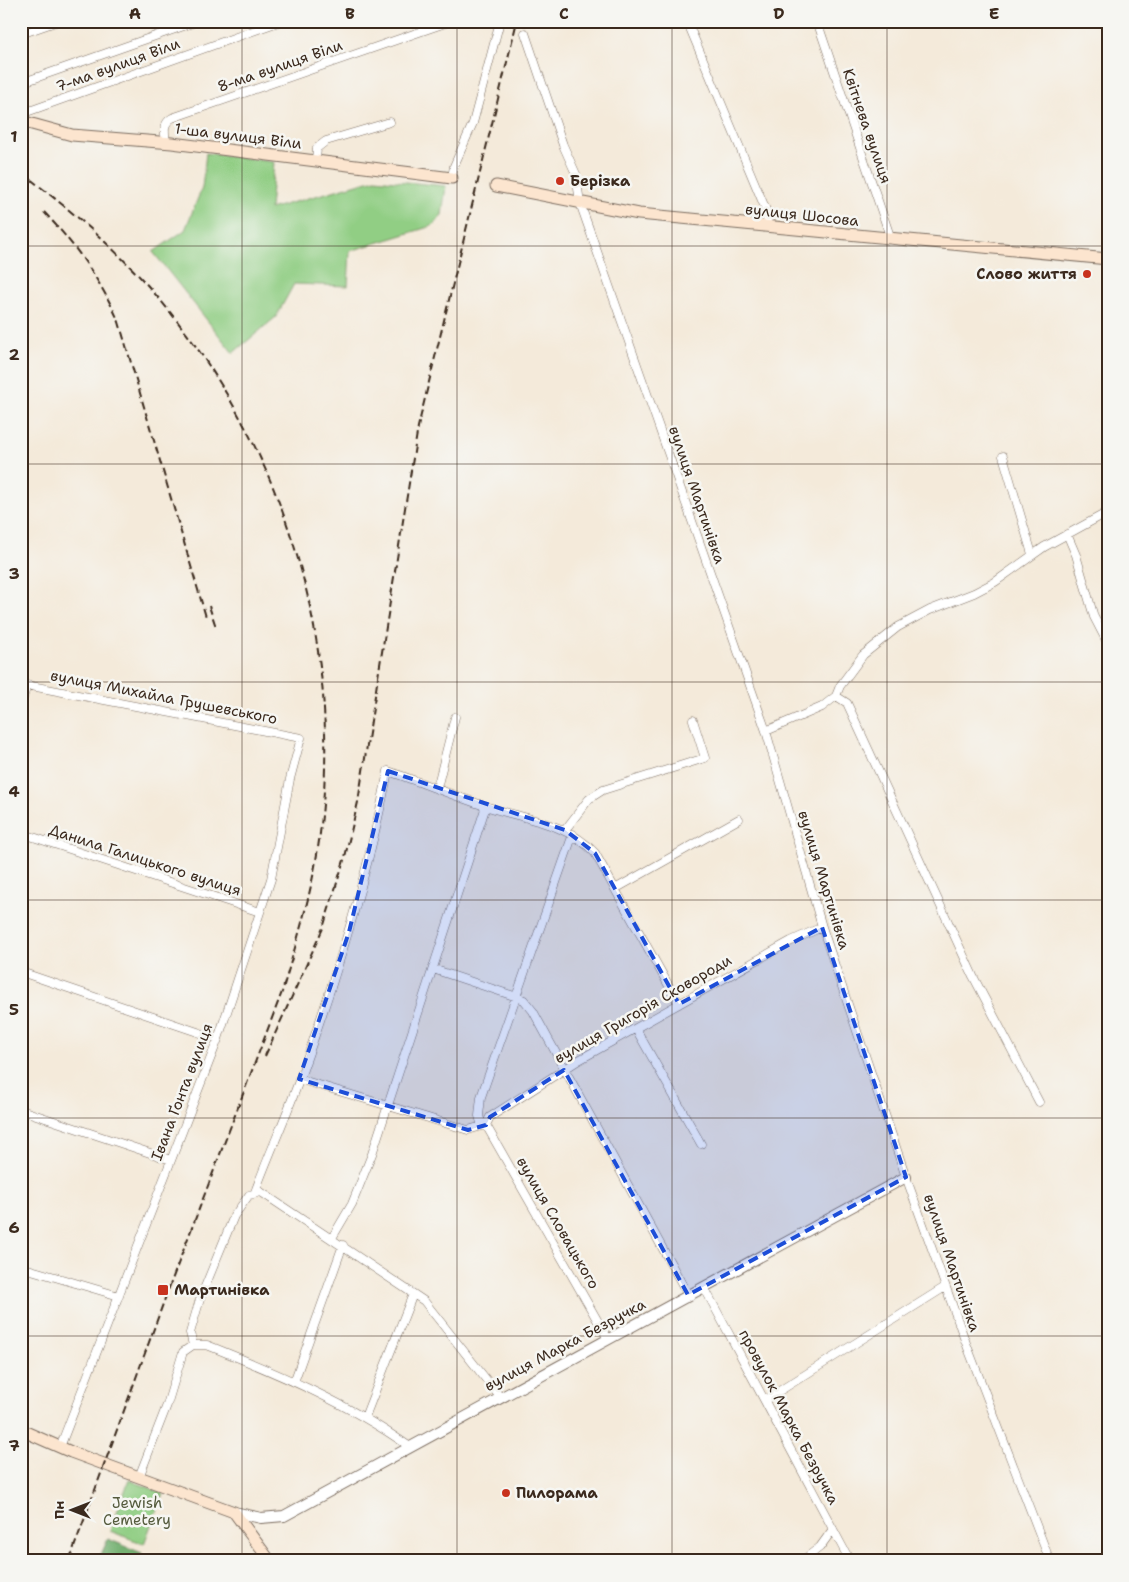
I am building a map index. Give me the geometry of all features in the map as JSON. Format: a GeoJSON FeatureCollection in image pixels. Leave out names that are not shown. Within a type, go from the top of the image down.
{"type":"FeatureCollection","features":[{"type":"Feature","properties":{"kind":"main road","name":"1-ша вулиця Віли"},"geometry":{"type":"LineString","coordinates":[[21,121],[72,135],[166,143],[452,178]]}},
{"type":"Feature","properties":{"kind":"main road","name":"вулиця Шосова"},"geometry":{"type":"LineString","coordinates":[[496,186],[580,204],[639,214],[1108,259]]}},
{"type":"Feature","properties":{"kind":"main road"},"geometry":{"type":"LineString","coordinates":[[21,1430],[60,1447],[234,1512],[270,1561]]}},
{"type":"Feature","properties":{"kind":"street"},"geometry":{"type":"LineString","coordinates":[[21,34],[58,21]]}},
{"type":"Feature","properties":{"kind":"street"},"geometry":{"type":"LineString","coordinates":[[21,84],[198,21]]}},
{"type":"Feature","properties":{"kind":"street","name":"7-ма вулиця Віли"},"geometry":{"type":"LineString","coordinates":[[21,114],[281,21]]}},
{"type":"Feature","properties":{"kind":"street","name":"8-ма вулиця Віли"},"geometry":{"type":"LineString","coordinates":[[166,143],[164,128],[172,118],[451,21]]}},
{"type":"Feature","properties":{"kind":"street"},"geometry":{"type":"LineString","coordinates":[[452,178],[454,166],[473,123],[500,21]]}},
{"type":"Feature","properties":{"kind":"street"},"geometry":{"type":"LineString","coordinates":[[687,21],[766,210],[768,227]]}},
{"type":"Feature","properties":{"kind":"street","name":"Квітнева вулиця"},"geometry":{"type":"LineString","coordinates":[[817,21],[891,239]]}},
{"type":"Feature","properties":{"kind":"street","name":"вулиця Мартинівка"},"geometry":{"type":"LineString","coordinates":[[525,33],[563,145],[576,174],[580,204],[766,731],[822,927],[906,1178],[945,1287],[1050,1561]]}},
{"type":"Feature","properties":{"kind":"street"},"geometry":{"type":"LineString","coordinates":[[316,160],[317,148],[326,141],[390,122]]}},
{"type":"Feature","properties":{"kind":"street"},"geometry":{"type":"LineString","coordinates":[[1003,456],[1032,554]]}},
{"type":"Feature","properties":{"kind":"street"},"geometry":{"type":"LineString","coordinates":[[766,731],[822,707],[836,696],[840,686],[863,655],[898,627],[995,582],[1032,554],[1108,512]]}},
{"type":"Feature","properties":{"kind":"street"},"geometry":{"type":"LineString","coordinates":[[1067,534],[1076,555],[1094,617],[1108,644]]}},
{"type":"Feature","properties":{"kind":"street"},"geometry":{"type":"LineString","coordinates":[[21,704],[24,684]]}},
{"type":"Feature","properties":{"kind":"street","name":"вулиця Михайла Грушевського"},"geometry":{"type":"LineString","coordinates":[[24,684],[301,738]]}},
{"type":"Feature","properties":{"kind":"street"},"geometry":{"type":"LineString","coordinates":[[836,696],[846,703],[953,935],[1038,1102]]}},
{"type":"Feature","properties":{"kind":"street"},"geometry":{"type":"LineString","coordinates":[[437,788],[455,717]]}},
{"type":"Feature","properties":{"kind":"street"},"geometry":{"type":"LineString","coordinates":[[300,1079],[468,1130],[484,1126],[479,1116],[481,1097],[517,997],[569,832],[589,798],[603,790],[705,758],[693,720]]}},
{"type":"Feature","properties":{"kind":"street","name":"Івана Ґонта вулиця"},"geometry":{"type":"LineString","coordinates":[[60,1447],[218,1038],[271,879],[290,779],[301,738]]}},
{"type":"Feature","properties":{"kind":"street"},"geometry":{"type":"LineString","coordinates":[[255,1192],[300,1079],[349,932],[377,827],[388,771],[486,806],[569,832],[584,841],[595,853],[679,1004]]}},
{"type":"Feature","properties":{"kind":"street"},"geometry":{"type":"LineString","coordinates":[[332,1238],[352,1204],[388,1106],[486,806]]}},
{"type":"Feature","properties":{"kind":"street"},"geometry":{"type":"LineString","coordinates":[[615,889],[739,819]]}},
{"type":"Feature","properties":{"kind":"street","name":"Данила Галицького вулиця"},"geometry":{"type":"LineString","coordinates":[[21,834],[260,912]]}},
{"type":"Feature","properties":{"kind":"street","name":"вулиця Григорія Сковороди"},"geometry":{"type":"LineString","coordinates":[[484,1126],[490,1117],[564,1070],[791,941],[822,927]]}},
{"type":"Feature","properties":{"kind":"street"},"geometry":{"type":"LineString","coordinates":[[433,969],[517,997],[524,1000],[533,1011],[688,1296]]}},
{"type":"Feature","properties":{"kind":"street"},"geometry":{"type":"LineString","coordinates":[[21,972],[218,1038]]}},
{"type":"Feature","properties":{"kind":"street"},"geometry":{"type":"LineString","coordinates":[[636,1029],[701,1144]]}},
{"type":"Feature","properties":{"kind":"street"},"geometry":{"type":"LineString","coordinates":[[21,1110],[171,1160]]}},
{"type":"Feature","properties":{"kind":"street","name":"вулиця Словацького"},"geometry":{"type":"LineString","coordinates":[[484,1126],[608,1339]]}},
{"type":"Feature","properties":{"kind":"street","name":"вулиця Марка Безручка"},"geometry":{"type":"LineString","coordinates":[[234,1512],[261,1518],[284,1516],[906,1178]]}},
{"type":"Feature","properties":{"kind":"street"},"geometry":{"type":"LineString","coordinates":[[193,1345],[190,1333],[194,1316],[225,1237],[240,1204],[249,1194],[255,1192],[266,1195],[424,1301],[500,1397]]}},
{"type":"Feature","properties":{"kind":"street"},"geometry":{"type":"LineString","coordinates":[[294,1382],[342,1245]]}},
{"type":"Feature","properties":{"kind":"street"},"geometry":{"type":"LineString","coordinates":[[21,1266],[119,1296]]}},
{"type":"Feature","properties":{"kind":"street","name":"провулок Марка Безручка"},"geometry":{"type":"LineString","coordinates":[[704,1287],[850,1561]]}},
{"type":"Feature","properties":{"kind":"street"},"geometry":{"type":"LineString","coordinates":[[765,1400],[945,1287]]}},
{"type":"Feature","properties":{"kind":"street"},"geometry":{"type":"LineString","coordinates":[[365,1417],[413,1294]]}},
{"type":"Feature","properties":{"kind":"street"},"geometry":{"type":"LineString","coordinates":[[139,1477],[167,1405],[183,1352],[193,1345],[207,1345],[294,1382],[365,1417],[410,1446]]}},
{"type":"Feature","properties":{"kind":"street"},"geometry":{"type":"LineString","coordinates":[[802,1561],[820,1547],[833,1529]]}},
{"type":"Feature","properties":{"kind":"highlighted area"},"geometry":{"type":"Polygon","coordinates":[[[388,771],[565,830],[595,853],[679,1004],[822,927],[906,1177],[688,1295],[564,1070],[490,1117],[486,1125],[468,1130],[299,1079],[349,932],[388,771]]]}},
{"type":"Feature","properties":{"kind":"green space"},"geometry":{"type":"Polygon","coordinates":[[[206,153],[274,162],[270,209],[375,179],[446,186],[442,215],[432,226],[350,251],[348,286],[294,284],[276,317],[233,353],[153,252],[185,230],[202,188],[206,153]]]}},
{"type":"Feature","properties":{"kind":"green space","name":"Jewish Cemetery"},"geometry":{"type":"Polygon","coordinates":[[[129,1480],[163,1493],[144,1544],[110,1531],[129,1480]]]}},
{"type":"Feature","properties":{"kind":"green space"},"geometry":{"type":"Polygon","coordinates":[[[108,1539],[142,1553],[140,1561],[98,1561],[108,1539]]]}},
{"type":"Feature","properties":{"kind":"railway"},"geometry":{"type":"LineString","coordinates":[[265,1056],[323,928],[345,857],[358,802],[418,427],[517,21]]}},
{"type":"Feature","properties":{"kind":"railway"},"geometry":{"type":"LineString","coordinates":[[21,172],[88,226],[149,287],[197,348],[238,415],[272,485],[298,558],[315,633],[324,710],[324,788],[315,866],[304,914],[282,992],[167,1293],[69,1561]]}},
{"type":"Feature","properties":{"kind":"railway"},"geometry":{"type":"LineString","coordinates":[[44,212],[67,237],[95,277],[119,322],[206,617]]}},
{"type":"Feature","properties":{"kind":"railway"},"geometry":{"type":"LineString","coordinates":[[209,606],[216,627]]}},
{"type":"Feature","properties":{"kind":"place","name":"Берізка"},"geometry":{"type":"Point","coordinates":[560,181]}},
{"type":"Feature","properties":{"kind":"place","name":"Слово життя"},"geometry":{"type":"Point","coordinates":[1087,274]}},
{"type":"Feature","properties":{"kind":"place","name":"Мартинівка"},"geometry":{"type":"Point","coordinates":[163,1290]}},
{"type":"Feature","properties":{"kind":"place","name":"Пилорама"},"geometry":{"type":"Point","coordinates":[506,1493]}}]}
